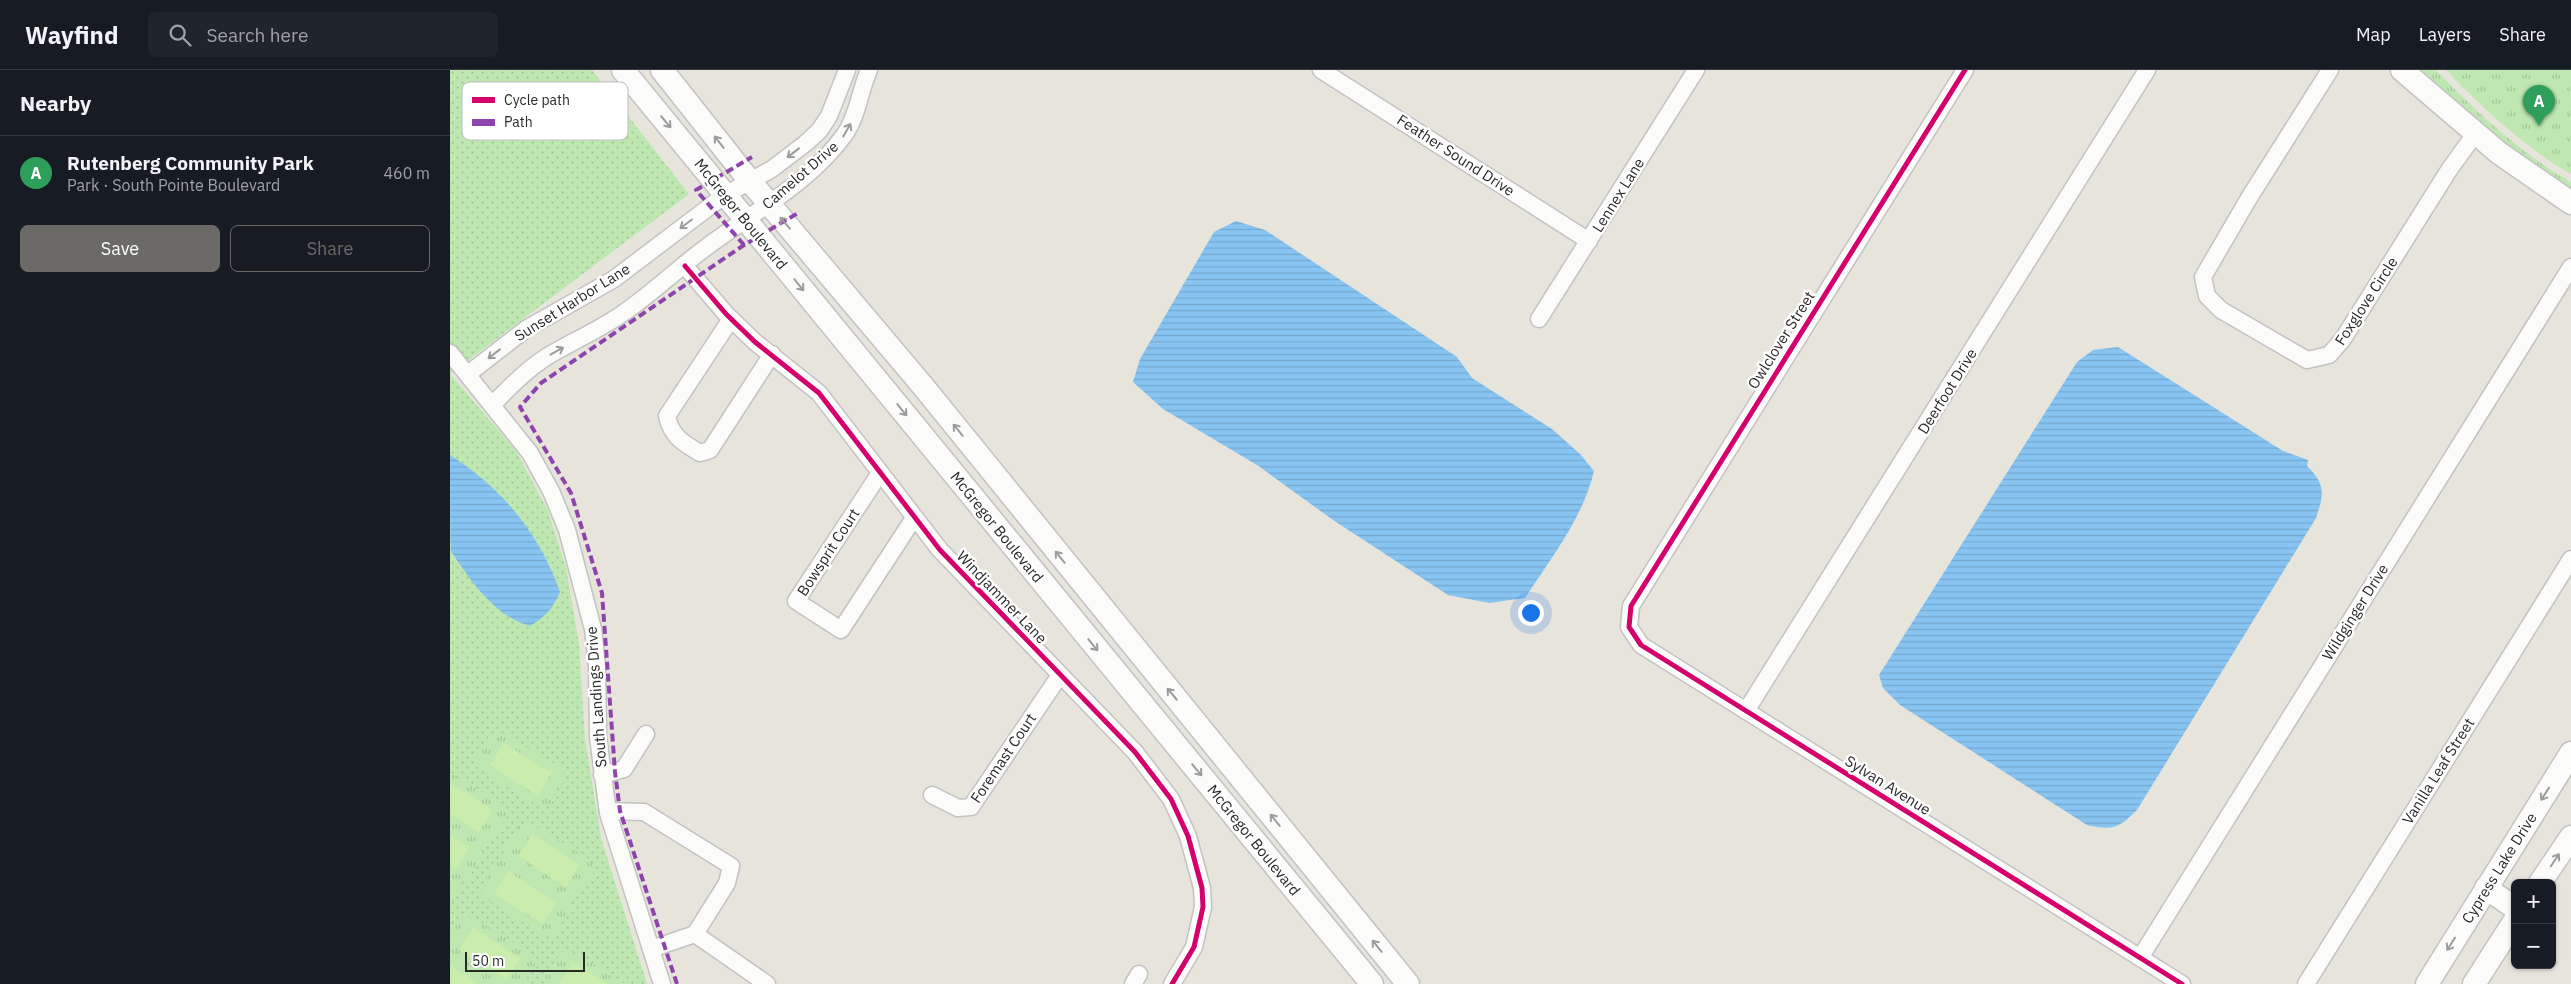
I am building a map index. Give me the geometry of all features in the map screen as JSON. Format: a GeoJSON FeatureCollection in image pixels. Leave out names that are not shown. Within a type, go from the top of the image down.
{"type":"FeatureCollection","features":[{"type":"Feature","properties":{"kind":"main road","name":"McGregor Boulevard"},"geometry":{"type":"LineString","coordinates":[[623,70],[1372,984]]}},
{"type":"Feature","properties":{"kind":"main road","name":"McGregor Boulevard"},"geometry":{"type":"LineString","coordinates":[[662,70],[749,180],[928,393],[1408,984]]}},
{"type":"Feature","properties":{"kind":"main road"},"geometry":{"type":"LineString","coordinates":[[2402,70],[2475,134],[2571,203]]}},
{"type":"Feature","properties":{"kind":"main road","name":"Cypress Lake Drive"},"geometry":{"type":"LineString","coordinates":[[2427,984],[2571,753]]}},
{"type":"Feature","properties":{"kind":"main road"},"geometry":{"type":"LineString","coordinates":[[2543,879],[2571,837]]}},
{"type":"Feature","properties":{"kind":"main road"},"geometry":{"type":"LineString","coordinates":[[2486,888],[2511,905]]}},
{"type":"Feature","properties":{"kind":"main road"},"geometry":{"type":"LineString","coordinates":[[2474,984],[2512,924]]}},
{"type":"Feature","properties":{"kind":"street","name":"Camelot Drive"},"geometry":{"type":"LineString","coordinates":[[725,195],[749,180],[772,169],[819,131],[829,116],[847,70]]}},
{"type":"Feature","properties":{"kind":"street","name":"Camelot Drive"},"geometry":{"type":"LineString","coordinates":[[746,220],[769,204],[834,148],[846,132],[854,116],[869,70]]}},
{"type":"Feature","properties":{"kind":"street","name":"Feather Sound Drive"},"geometry":{"type":"LineString","coordinates":[[1321,70],[1589,241]]}},
{"type":"Feature","properties":{"kind":"street","name":"Lennex Lane"},"geometry":{"type":"LineString","coordinates":[[1539,319],[1696,70]]}},
{"type":"Feature","properties":{"kind":"street","name":"Owlclover Street"},"geometry":{"type":"LineString","coordinates":[[1629,627],[1631,606],[1965,70]]}},
{"type":"Feature","properties":{"kind":"street","name":"Deerfoot Drive"},"geometry":{"type":"LineString","coordinates":[[1746,712],[2147,70]]}},
{"type":"Feature","properties":{"kind":"street","name":"Foxglove Circle"},"geometry":{"type":"LineString","coordinates":[[2330,70],[2249,198],[2204,277],[2207,296],[2221,310],[2307,360],[2329,355],[2343,339],[2449,170],[2475,134]]}},
{"type":"Feature","properties":{"kind":"street","name":"Sunset Harbor Lane"},"geometry":{"type":"LineString","coordinates":[[468,374],[544,317],[614,279],[725,195]]}},
{"type":"Feature","properties":{"kind":"street"},"geometry":{"type":"LineString","coordinates":[[493,404],[536,364],[622,314],[686,266],[707,246],[746,220]]}},
{"type":"Feature","properties":{"kind":"street","name":"Windjammer Lane"},"geometry":{"type":"LineString","coordinates":[[686,266],[731,319],[819,393],[914,518],[978,593],[1135,752],[1171,799],[1188,836],[1202,888],[1203,907],[1194,947],[1172,984]]}},
{"type":"Feature","properties":{"kind":"street","name":"Wildginger Drive"},"geometry":{"type":"LineString","coordinates":[[2140,958],[2571,267]]}},
{"type":"Feature","properties":{"kind":"street"},"geometry":{"type":"LineString","coordinates":[[731,319],[667,416],[669,428],[678,439],[700,453],[710,450],[772,354]]}},
{"type":"Feature","properties":{"kind":"street","name":"South Landings Drive"},"geometry":{"type":"LineString","coordinates":[[450,353],[493,404],[541,471],[566,530],[592,629],[602,776],[608,811],[662,984]]}},
{"type":"Feature","properties":{"kind":"street","name":"Bowsprit Court"},"geometry":{"type":"LineString","coordinates":[[880,473],[796,601],[841,630],[914,518]]}},
{"type":"Feature","properties":{"kind":"street","name":"Vanilla Leaf Street"},"geometry":{"type":"LineString","coordinates":[[2306,984],[2571,559]]}},
{"type":"Feature","properties":{"kind":"street","name":"Sylvan Avenue"},"geometry":{"type":"LineString","coordinates":[[1629,627],[1641,645],[2140,958]]}},
{"type":"Feature","properties":{"kind":"street","name":"Foremast Court"},"geometry":{"type":"LineString","coordinates":[[932,794],[958,808],[970,807],[1060,675]]}},
{"type":"Feature","properties":{"kind":"street"},"geometry":{"type":"LineString","coordinates":[[602,776],[624,769],[646,734]]}},
{"type":"Feature","properties":{"kind":"street"},"geometry":{"type":"LineString","coordinates":[[608,811],[644,812],[731,866],[727,883],[695,934],[651,949]]}},
{"type":"Feature","properties":{"kind":"street"},"geometry":{"type":"LineString","coordinates":[[695,934],[766,984]]}},
{"type":"Feature","properties":{"kind":"street"},"geometry":{"type":"LineString","coordinates":[[2140,958],[2182,984]]}},
{"type":"Feature","properties":{"kind":"green space"},"geometry":{"type":"Polygon","coordinates":[[[450,70],[592,70],[601,82],[462,82],[462,140],[628,140],[628,116],[689,194],[450,374],[450,70]]]}},
{"type":"Feature","properties":{"kind":"green space"},"geometry":{"type":"Polygon","coordinates":[[[2414,70],[2436,70],[2500,131],[2535,159],[2571,182],[2571,191],[2504,146],[2414,70]]]}},
{"type":"Feature","properties":{"kind":"green space"},"geometry":{"type":"Polygon","coordinates":[[[2446,70],[2571,70],[2571,174],[2555,165],[2505,126],[2473,98],[2446,70]]]}},
{"type":"Feature","properties":{"kind":"green space"},"geometry":{"type":"Polygon","coordinates":[[[450,374],[516,451],[548,511],[566,568],[579,644],[585,738],[601,838],[647,984],[450,984],[450,374]]]}},
{"type":"Feature","properties":{"kind":"green space"},"geometry":{"type":"Polygon","coordinates":[[[501,732],[563,769],[565,780],[550,805],[540,807],[478,768],[476,758],[491,734],[501,732]]]}},
{"type":"Feature","properties":{"kind":"green space"},"geometry":{"type":"Polygon","coordinates":[[[504,743],[552,773],[538,796],[490,765],[504,743]]]}},
{"type":"Feature","properties":{"kind":"green space"},"geometry":{"type":"Polygon","coordinates":[[[450,772],[505,806],[507,817],[491,842],[481,844],[484,853],[467,880],[458,882],[460,891],[450,906],[450,772]]]}},
{"type":"Feature","properties":{"kind":"green space"},"geometry":{"type":"Polygon","coordinates":[[[450,783],[493,810],[479,832],[450,814],[450,783]]]}},
{"type":"Feature","properties":{"kind":"green space"},"geometry":{"type":"Polygon","coordinates":[[[529,822],[592,861],[594,871],[579,896],[569,899],[571,908],[555,934],[545,936],[483,897],[481,887],[496,862],[506,859],[504,850],[520,825],[529,822]]]}},
{"type":"Feature","properties":{"kind":"green space"},"geometry":{"type":"Polygon","coordinates":[[[532,834],[580,865],[566,887],[518,856],[532,834]]]}},
{"type":"Feature","properties":{"kind":"green space"},"geometry":{"type":"Polygon","coordinates":[[[450,835],[470,847],[455,870],[450,866],[450,835]]]}},
{"type":"Feature","properties":{"kind":"green space"},"geometry":{"type":"Polygon","coordinates":[[[508,871],[556,902],[543,924],[494,894],[508,871]]]}},
{"type":"Feature","properties":{"kind":"green space"},"geometry":{"type":"Polygon","coordinates":[[[471,916],[532,954],[535,965],[523,984],[450,984],[450,935],[461,918],[471,916]]]}},
{"type":"Feature","properties":{"kind":"green space"},"geometry":{"type":"Polygon","coordinates":[[[473,927],[521,958],[507,980],[459,950],[473,927]]]}},
{"type":"Feature","properties":{"kind":"green space"},"geometry":{"type":"Polygon","coordinates":[[[571,950],[625,984],[547,984],[545,977],[561,952],[571,950]]]}},
{"type":"Feature","properties":{"kind":"green space"},"geometry":{"type":"Polygon","coordinates":[[[573,962],[609,984],[559,984],[573,962]]]}},
{"type":"Feature","properties":{"kind":"green space"},"geometry":{"type":"Polygon","coordinates":[[[450,965],[480,984],[450,984],[450,965]]]}},
{"type":"Feature","properties":{"kind":"water"},"geometry":{"type":"Polygon","coordinates":[[[1236,221],[1265,230],[1457,357],[1472,378],[1552,429],[1580,454],[1594,471],[1589,488],[1574,521],[1525,598],[1489,603],[1448,595],[1333,520],[1257,465],[1163,409],[1133,382],[1140,359],[1214,232],[1236,221]]]}},
{"type":"Feature","properties":{"kind":"water"},"geometry":{"type":"Polygon","coordinates":[[[2118,347],[2283,451],[2308,460],[2307,466],[2318,479],[2322,496],[2316,518],[2137,810],[2120,824],[2110,828],[2103,828],[2087,825],[1900,705],[1883,688],[1879,675],[2077,362],[2093,350],[2118,347]]]}},
{"type":"Feature","properties":{"kind":"water"},"geometry":{"type":"Polygon","coordinates":[[[450,455],[487,482],[517,514],[541,550],[551,571],[560,592],[548,612],[530,626],[517,621],[494,606],[466,574],[451,551],[450,455]]]}},
{"type":"Feature","properties":{"kind":"marked path"},"geometry":{"type":"LineString","coordinates":[[744,245],[696,190],[752,157]]}},
{"type":"Feature","properties":{"kind":"marked path"},"geometry":{"type":"LineString","coordinates":[[677,984],[620,811],[615,772],[602,593],[571,493],[520,407],[541,383],[744,245],[798,213]]}},
{"type":"Feature","properties":{"kind":"cycle path"},"geometry":{"type":"LineString","coordinates":[[1965,70],[1631,606],[1629,627],[1641,645],[2182,984]]}},
{"type":"Feature","properties":{"kind":"cycle path"},"geometry":{"type":"LineString","coordinates":[[685,266],[726,314],[755,342],[819,393],[940,550],[1135,752],[1171,799],[1188,836],[1202,888],[1203,907],[1194,947],[1172,984]]}},
{"type":"Feature","properties":{"kind":"place","name":"Rutenberg Community Park"},"geometry":{"type":"Point","coordinates":[2539,126]}}]}
